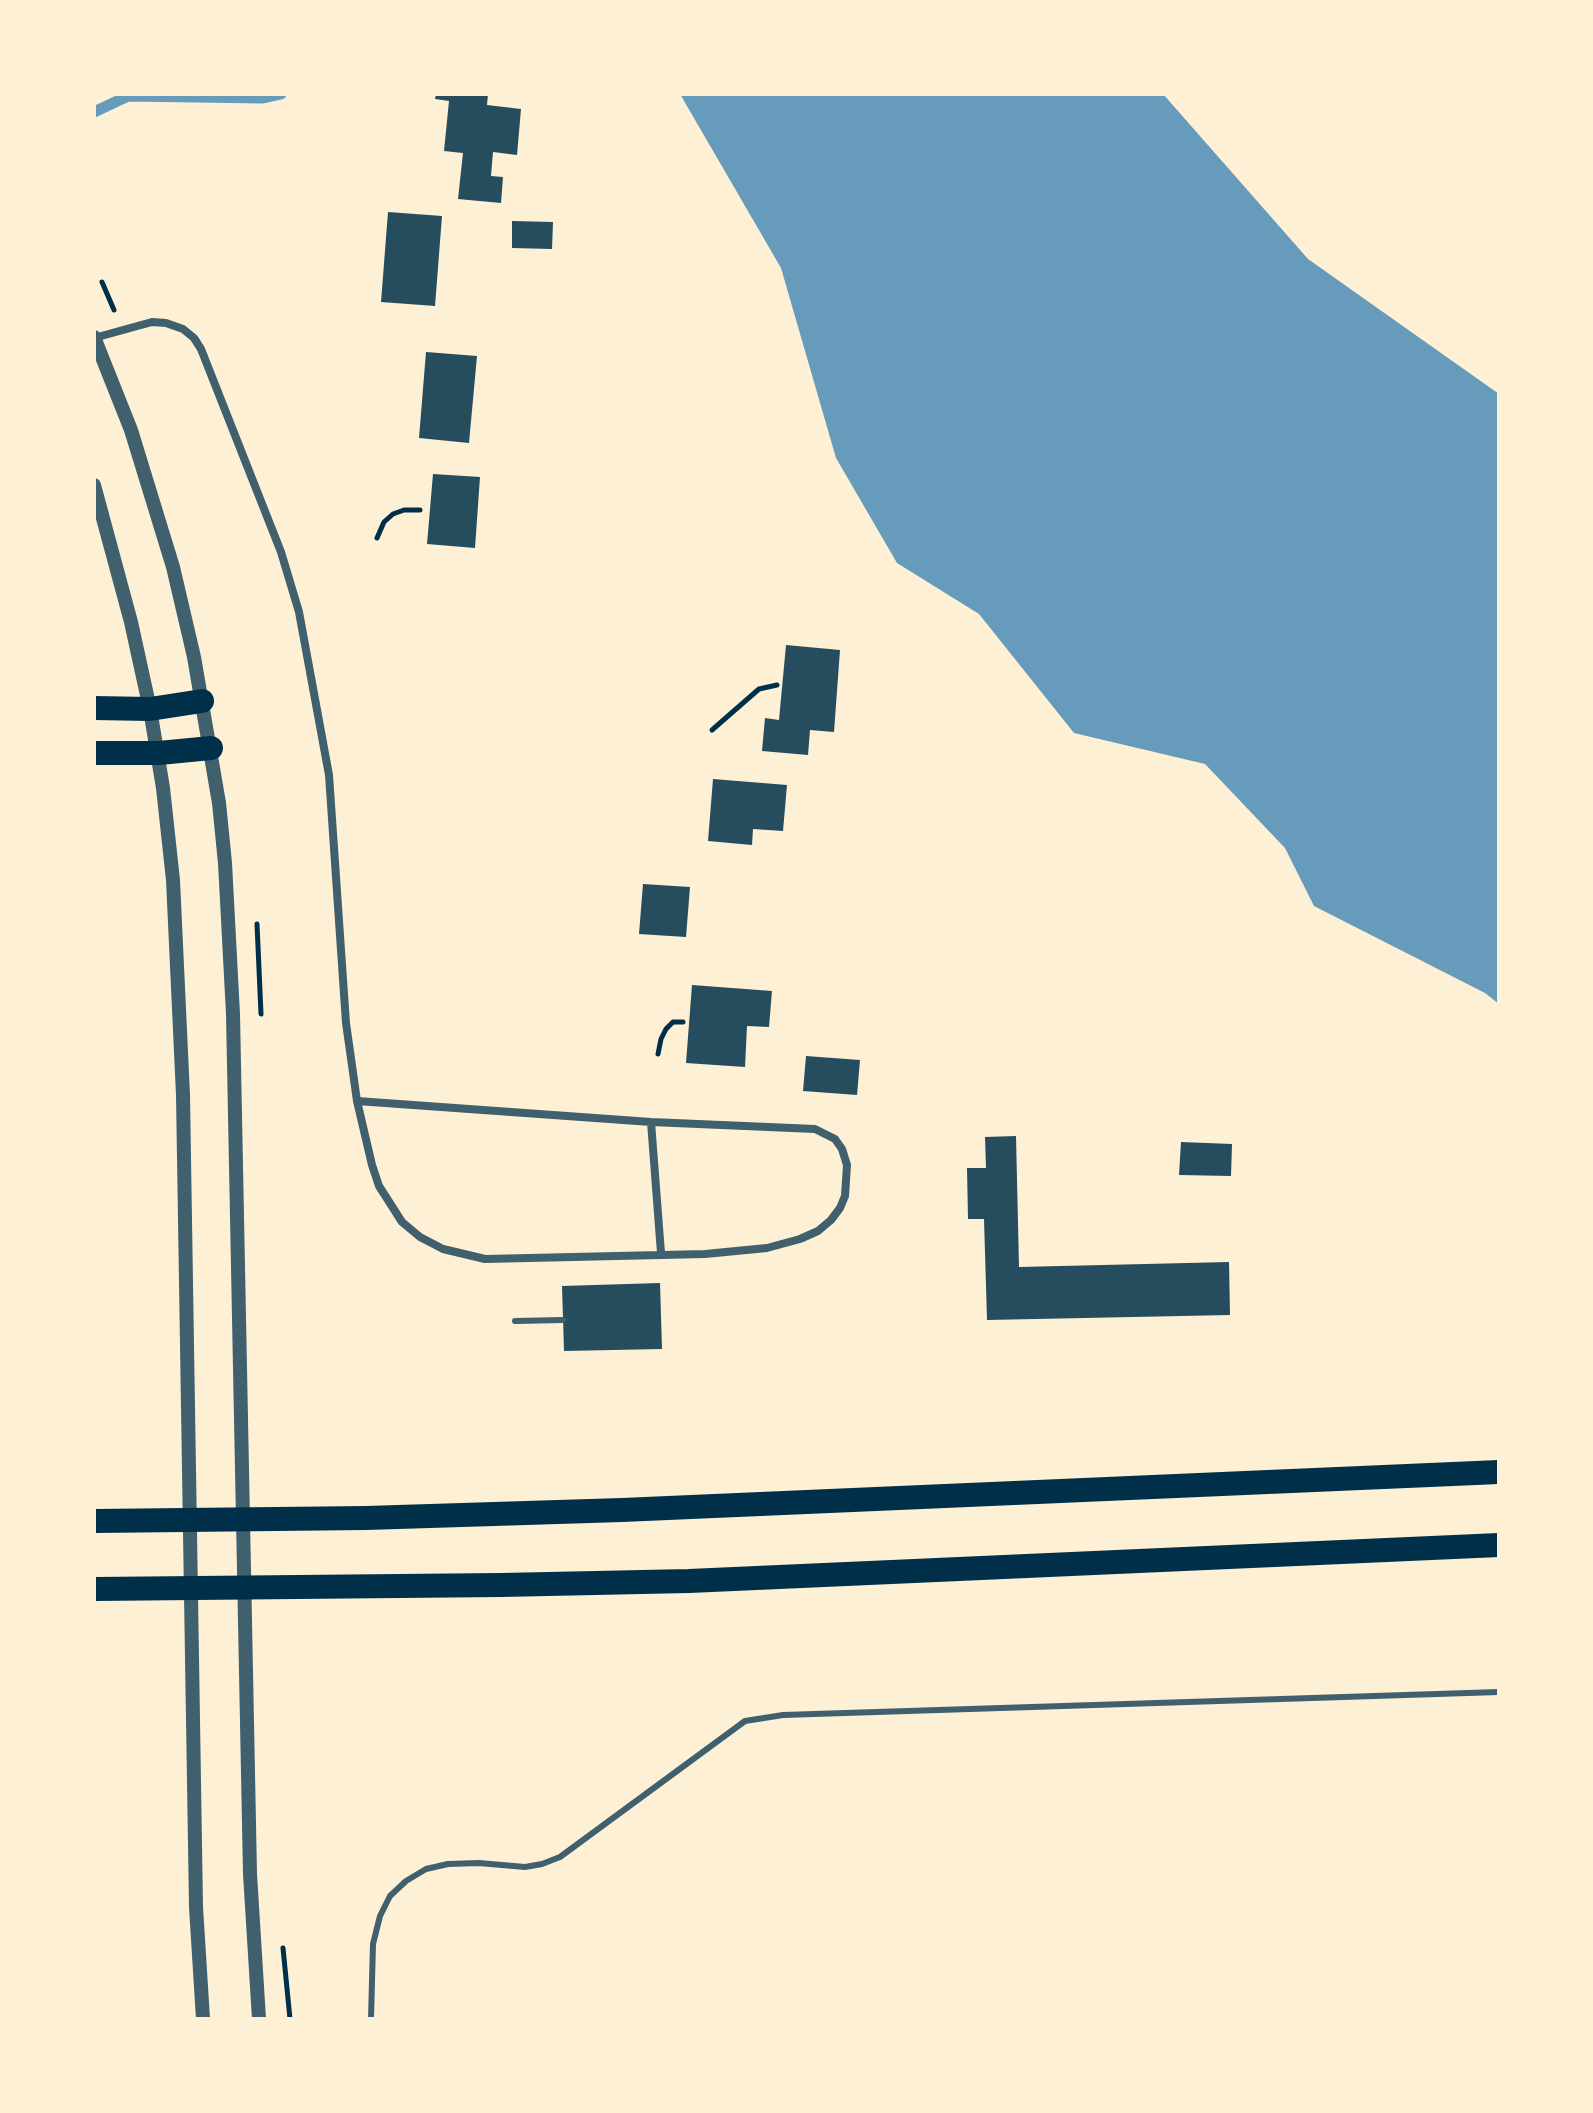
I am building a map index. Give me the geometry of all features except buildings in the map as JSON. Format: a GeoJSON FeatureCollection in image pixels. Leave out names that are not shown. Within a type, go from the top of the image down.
{"type":"FeatureCollection","features":[{"type":"Feature","properties":{"kind":"highway"},"geometry":{"type":"LineString","coordinates":[[94,708],[150,709],[202,701]]}},
{"type":"Feature","properties":{"kind":"highway"},"geometry":{"type":"LineString","coordinates":[[94,753],[159,753],[211,748]]}},
{"type":"Feature","properties":{"kind":"highway"},"geometry":{"type":"LineString","coordinates":[[94,1521],[366,1518],[622,1510],[1499,1472]]}},
{"type":"Feature","properties":{"kind":"highway"},"geometry":{"type":"LineString","coordinates":[[94,1589],[689,1581],[1499,1545]]}},
{"type":"Feature","properties":{"kind":"street"},"geometry":{"type":"LineString","coordinates":[[259,2019],[250,1874],[230,932],[219,803],[191,643],[161,524],[131,430],[94,338],[152,322],[183,329],[194,338],[281,552],[299,612],[329,775],[346,1023],[357,1101],[372,1165],[390,1205],[402,1222],[420,1237],[443,1249],[485,1259],[705,1254],[767,1248],[818,1231],[840,1208],[845,1196],[847,1165],[835,1139],[815,1129],[651,1122],[357,1101]]}},
{"type":"Feature","properties":{"kind":"street"},"geometry":{"type":"LineString","coordinates":[[94,485],[127,608],[159,753],[177,944],[183,1111],[196,1907],[203,2019]]}},
{"type":"Feature","properties":{"kind":"street"},"geometry":{"type":"LineString","coordinates":[[651,1122],[661,1253]]}},
{"type":"Feature","properties":{"kind":"lane"},"geometry":{"type":"LineString","coordinates":[[515,1321],[563,1320]]}},
{"type":"Feature","properties":{"kind":"lane"},"geometry":{"type":"LineString","coordinates":[[371,2019],[373,1944],[380,1916],[390,1896],[406,1881],[426,1869],[448,1864],[525,1867],[560,1857],[745,1721],[783,1715],[1499,1692]]}},
{"type":"Feature","properties":{"kind":"path"},"geometry":{"type":"LineString","coordinates":[[377,538],[384,522],[393,514],[420,510]]}},
{"type":"Feature","properties":{"kind":"path"},"geometry":{"type":"LineString","coordinates":[[712,730],[759,689],[777,685]]}},
{"type":"Feature","properties":{"kind":"path"},"geometry":{"type":"LineString","coordinates":[[658,1054],[666,1029],[673,1022],[683,1022]]}},
{"type":"Feature","properties":{"kind":"water"},"geometry":{"type":"Polygon","coordinates":[[[680,94],[1163,94],[1308,259],[1499,394],[1499,1004],[1485,993],[1314,906],[1285,848],[1205,764],[1074,733],[979,614],[897,563],[836,458],[781,268],[680,94]]]}},
{"type":"Feature","properties":{"kind":"waterway"},"geometry":{"type":"LineString","coordinates":[[94,112],[128,96],[263,98],[281,94]]}}]}
